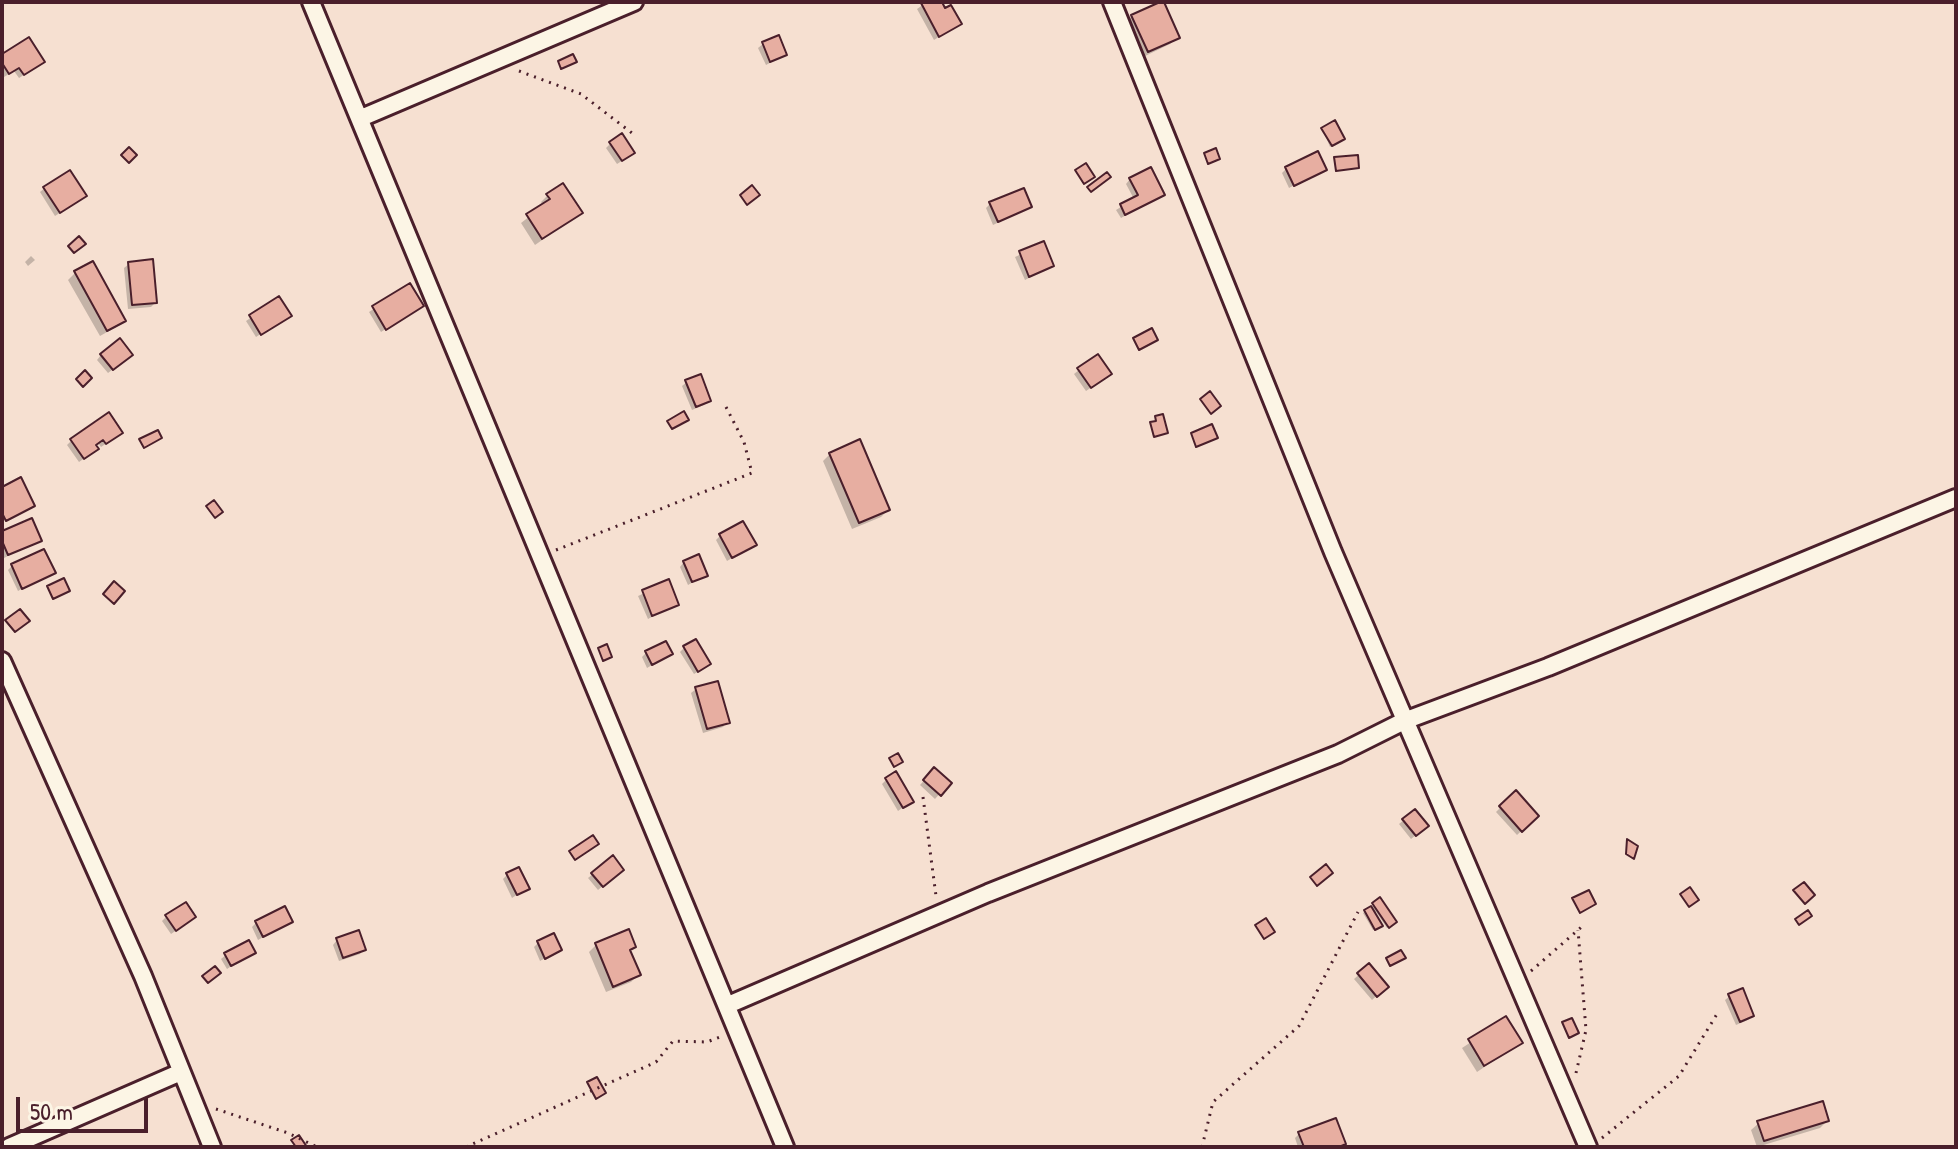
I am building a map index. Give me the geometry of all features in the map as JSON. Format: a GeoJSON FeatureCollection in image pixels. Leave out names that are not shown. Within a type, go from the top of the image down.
{"type":"FeatureCollection","features":[{"type":"Feature","properties":{"kind":"street"},"geometry":{"type":"LineString","coordinates":[[311,2],[785,1147]]}},
{"type":"Feature","properties":{"kind":"street"},"geometry":{"type":"LineString","coordinates":[[361,118],[634,2]]}},
{"type":"Feature","properties":{"kind":"street"},"geometry":{"type":"LineString","coordinates":[[1112,2],[1404,721],[1517,983],[1595,1143]]}},
{"type":"Feature","properties":{"kind":"street"},"geometry":{"type":"LineString","coordinates":[[728,1005],[938,914],[1249,787],[1324,760],[1404,721],[1548,667],[1956,498]]}},
{"type":"Feature","properties":{"kind":"street"},"geometry":{"type":"LineString","coordinates":[[2,661],[143,976],[212,1147]]}},
{"type":"Feature","properties":{"kind":"street"},"geometry":{"type":"LineString","coordinates":[[9,1147],[181,1072]]}},
{"type":"Feature","properties":{"kind":"path"},"geometry":{"type":"LineString","coordinates":[[519,71],[581,94],[632,133]]}},
{"type":"Feature","properties":{"kind":"path"},"geometry":{"type":"LineString","coordinates":[[541,555],[752,473],[744,442],[725,405]]}},
{"type":"Feature","properties":{"kind":"path"},"geometry":{"type":"LineString","coordinates":[[923,797],[938,914]]}},
{"type":"Feature","properties":{"kind":"path"},"geometry":{"type":"LineString","coordinates":[[1202,1147],[1213,1102],[1299,1026],[1358,912]]}},
{"type":"Feature","properties":{"kind":"path"},"geometry":{"type":"LineString","coordinates":[[1517,983],[1585,924]]}},
{"type":"Feature","properties":{"kind":"path"},"geometry":{"type":"LineString","coordinates":[[1576,1073],[1586,1030],[1578,930]]}},
{"type":"Feature","properties":{"kind":"path"},"geometry":{"type":"LineString","coordinates":[[1595,1143],[1679,1076],[1717,1014]]}},
{"type":"Feature","properties":{"kind":"path"},"geometry":{"type":"LineString","coordinates":[[466,1147],[656,1062],[673,1041],[707,1042],[739,1030]]}},
{"type":"Feature","properties":{"kind":"path"},"geometry":{"type":"LineString","coordinates":[[194,1103],[288,1133],[317,1147]]}},
{"type":"Feature","properties":{"kind":"building"},"geometry":{"type":"Polygon","coordinates":[[[923,2],[942,2],[945,8],[951,5],[962,24],[939,37],[923,2]]]}},
{"type":"Feature","properties":{"kind":"building"},"geometry":{"type":"Polygon","coordinates":[[[1164,2],[1180,38],[1148,52],[1131,15],[1164,2]]]}},
{"type":"Feature","properties":{"kind":"building"},"geometry":{"type":"Polygon","coordinates":[[[779,35],[787,55],[770,62],[762,42],[779,35]]]}},
{"type":"Feature","properties":{"kind":"building"},"geometry":{"type":"Polygon","coordinates":[[[29,37],[45,62],[24,75],[19,68],[9,74],[2,63],[2,54],[29,37]]]}},
{"type":"Feature","properties":{"kind":"building"},"geometry":{"type":"Polygon","coordinates":[[[573,54],[577,62],[561,69],[558,61],[573,54]]]}},
{"type":"Feature","properties":{"kind":"building"},"geometry":{"type":"Polygon","coordinates":[[[1335,120],[1345,139],[1332,146],[1321,128],[1335,120]]]}},
{"type":"Feature","properties":{"kind":"building"},"geometry":{"type":"Polygon","coordinates":[[[622,133],[635,153],[622,161],[609,142],[622,133]]]}},
{"type":"Feature","properties":{"kind":"building"},"geometry":{"type":"Polygon","coordinates":[[[129,147],[137,155],[129,163],[121,155],[129,147]]]}},
{"type":"Feature","properties":{"kind":"building"},"geometry":{"type":"Polygon","coordinates":[[[1216,148],[1220,159],[1208,164],[1204,153],[1216,148]]]}},
{"type":"Feature","properties":{"kind":"building"},"geometry":{"type":"Polygon","coordinates":[[[1318,151],[1327,170],[1294,186],[1285,167],[1318,151]]]}},
{"type":"Feature","properties":{"kind":"building"},"geometry":{"type":"Polygon","coordinates":[[[1358,155],[1359,168],[1336,171],[1334,157],[1358,155]]]}},
{"type":"Feature","properties":{"kind":"building"},"geometry":{"type":"Polygon","coordinates":[[[1086,163],[1095,177],[1084,184],[1075,170],[1086,163]]]}},
{"type":"Feature","properties":{"kind":"building"},"geometry":{"type":"Polygon","coordinates":[[[1151,167],[1165,195],[1125,215],[1120,204],[1138,195],[1129,178],[1151,167]]]}},
{"type":"Feature","properties":{"kind":"building"},"geometry":{"type":"Polygon","coordinates":[[[70,170],[87,196],[60,213],[43,187],[70,170]]]}},
{"type":"Feature","properties":{"kind":"building"},"geometry":{"type":"Polygon","coordinates":[[[1107,172],[1111,177],[1091,192],[1087,187],[1107,172]]]}},
{"type":"Feature","properties":{"kind":"building"},"geometry":{"type":"Polygon","coordinates":[[[563,183],[583,213],[542,239],[526,214],[550,199],[546,194],[563,183]]]}},
{"type":"Feature","properties":{"kind":"building"},"geometry":{"type":"Polygon","coordinates":[[[752,185],[760,195],[747,205],[740,195],[752,185]]]}},
{"type":"Feature","properties":{"kind":"building"},"geometry":{"type":"Polygon","coordinates":[[[1024,188],[1032,207],[998,222],[989,202],[1024,188]]]}},
{"type":"Feature","properties":{"kind":"building"},"geometry":{"type":"Polygon","coordinates":[[[79,236],[86,244],[74,253],[68,246],[79,236]]]}},
{"type":"Feature","properties":{"kind":"building"},"geometry":{"type":"Polygon","coordinates":[[[1044,241],[1054,266],[1029,277],[1019,251],[1044,241]]]}},
{"type":"Feature","properties":{"kind":"building"},"geometry":{"type":"Polygon","coordinates":[[[153,259],[157,303],[132,305],[128,262],[153,259]]]}},
{"type":"Feature","properties":{"kind":"building"},"geometry":{"type":"Polygon","coordinates":[[[93,261],[126,321],[107,331],[74,271],[93,261]]]}},
{"type":"Feature","properties":{"kind":"building"},"geometry":{"type":"Polygon","coordinates":[[[410,283],[424,306],[386,330],[372,306],[410,283]]]}},
{"type":"Feature","properties":{"kind":"building"},"geometry":{"type":"Polygon","coordinates":[[[279,296],[292,316],[261,335],[249,315],[279,296]]]}},
{"type":"Feature","properties":{"kind":"building"},"geometry":{"type":"Polygon","coordinates":[[[1152,328],[1158,340],[1139,350],[1133,338],[1152,328]]]}},
{"type":"Feature","properties":{"kind":"building"},"geometry":{"type":"Polygon","coordinates":[[[120,338],[133,355],[113,370],[100,354],[120,338]]]}},
{"type":"Feature","properties":{"kind":"building"},"geometry":{"type":"Polygon","coordinates":[[[1098,354],[1112,374],[1091,388],[1077,368],[1098,354]]]}},
{"type":"Feature","properties":{"kind":"building"},"geometry":{"type":"Polygon","coordinates":[[[85,370],[92,378],[83,387],[76,379],[85,370]]]}},
{"type":"Feature","properties":{"kind":"building"},"geometry":{"type":"Polygon","coordinates":[[[701,374],[711,401],[696,407],[685,380],[701,374]]]}},
{"type":"Feature","properties":{"kind":"building"},"geometry":{"type":"Polygon","coordinates":[[[1210,391],[1221,406],[1211,414],[1200,399],[1210,391]]]}},
{"type":"Feature","properties":{"kind":"building"},"geometry":{"type":"Polygon","coordinates":[[[684,411],[689,420],[672,429],[667,421],[684,411]]]}},
{"type":"Feature","properties":{"kind":"building"},"geometry":{"type":"Polygon","coordinates":[[[109,412],[123,433],[106,444],[103,440],[96,445],[99,449],[84,459],[70,439],[109,412]]]}},
{"type":"Feature","properties":{"kind":"building"},"geometry":{"type":"Polygon","coordinates":[[[1163,414],[1168,433],[1154,437],[1150,422],[1156,421],[1155,416],[1163,414]]]}},
{"type":"Feature","properties":{"kind":"building"},"geometry":{"type":"Polygon","coordinates":[[[1212,424],[1218,438],[1196,447],[1191,433],[1212,424]]]}},
{"type":"Feature","properties":{"kind":"building"},"geometry":{"type":"Polygon","coordinates":[[[158,430],[162,438],[144,448],[139,439],[158,430]]]}},
{"type":"Feature","properties":{"kind":"building"},"geometry":{"type":"Polygon","coordinates":[[[860,439],[890,510],[859,523],[829,453],[860,439]]]}},
{"type":"Feature","properties":{"kind":"building"},"geometry":{"type":"Polygon","coordinates":[[[21,477],[35,506],[6,521],[2,513],[2,487],[21,477]]]}},
{"type":"Feature","properties":{"kind":"building"},"geometry":{"type":"Polygon","coordinates":[[[214,500],[223,512],[215,518],[206,506],[214,500]]]}},
{"type":"Feature","properties":{"kind":"building"},"geometry":{"type":"Polygon","coordinates":[[[32,518],[42,541],[8,555],[2,541],[2,531],[32,518]]]}},
{"type":"Feature","properties":{"kind":"building"},"geometry":{"type":"Polygon","coordinates":[[[743,521],[757,545],[732,558],[719,534],[743,521]]]}},
{"type":"Feature","properties":{"kind":"building"},"geometry":{"type":"Polygon","coordinates":[[[44,549],[56,573],[22,589],[11,564],[44,549]]]}},
{"type":"Feature","properties":{"kind":"building"},"geometry":{"type":"Polygon","coordinates":[[[699,554],[708,576],[692,582],[683,561],[699,554]]]}},
{"type":"Feature","properties":{"kind":"building"},"geometry":{"type":"Polygon","coordinates":[[[64,578],[70,591],[53,599],[47,586],[64,578]]]}},
{"type":"Feature","properties":{"kind":"building"},"geometry":{"type":"Polygon","coordinates":[[[669,579],[679,605],[652,616],[642,590],[669,579]]]}},
{"type":"Feature","properties":{"kind":"building"},"geometry":{"type":"Polygon","coordinates":[[[114,581],[125,591],[114,604],[103,594],[114,581]]]}},
{"type":"Feature","properties":{"kind":"building"},"geometry":{"type":"Polygon","coordinates":[[[20,609],[30,621],[15,632],[5,620],[20,609]]]}},
{"type":"Feature","properties":{"kind":"building"},"geometry":{"type":"Polygon","coordinates":[[[696,639],[711,664],[698,672],[683,646],[696,639]]]}},
{"type":"Feature","properties":{"kind":"building"},"geometry":{"type":"Polygon","coordinates":[[[666,641],[673,654],[652,665],[645,651],[666,641]]]}},
{"type":"Feature","properties":{"kind":"building"},"geometry":{"type":"Polygon","coordinates":[[[607,644],[612,657],[603,661],[598,648],[607,644]]]}},
{"type":"Feature","properties":{"kind":"building"},"geometry":{"type":"Polygon","coordinates":[[[718,681],[730,723],[707,729],[695,687],[718,681]]]}},
{"type":"Feature","properties":{"kind":"building"},"geometry":{"type":"Polygon","coordinates":[[[898,753],[903,762],[894,767],[889,758],[898,753]]]}},
{"type":"Feature","properties":{"kind":"building"},"geometry":{"type":"Polygon","coordinates":[[[934,767],[952,783],[941,796],[923,780],[934,767]]]}},
{"type":"Feature","properties":{"kind":"building"},"geometry":{"type":"Polygon","coordinates":[[[896,771],[914,802],[903,808],[885,778],[896,771]]]}},
{"type":"Feature","properties":{"kind":"building"},"geometry":{"type":"Polygon","coordinates":[[[1516,790],[1539,816],[1522,832],[1499,806],[1516,790]]]}},
{"type":"Feature","properties":{"kind":"building"},"geometry":{"type":"Polygon","coordinates":[[[1415,809],[1429,826],[1416,836],[1402,819],[1415,809]]]}},
{"type":"Feature","properties":{"kind":"building"},"geometry":{"type":"Polygon","coordinates":[[[593,835],[599,844],[575,860],[569,851],[593,835]]]}},
{"type":"Feature","properties":{"kind":"building"},"geometry":{"type":"Polygon","coordinates":[[[1627,839],[1638,846],[1634,859],[1626,854],[1627,839]]]}},
{"type":"Feature","properties":{"kind":"building"},"geometry":{"type":"Polygon","coordinates":[[[613,855],[624,870],[603,887],[591,873],[613,855]]]}},
{"type":"Feature","properties":{"kind":"building"},"geometry":{"type":"Polygon","coordinates":[[[1326,864],[1333,873],[1317,886],[1310,877],[1326,864]]]}},
{"type":"Feature","properties":{"kind":"building"},"geometry":{"type":"Polygon","coordinates":[[[519,867],[530,889],[517,895],[506,873],[519,867]]]}},
{"type":"Feature","properties":{"kind":"building"},"geometry":{"type":"Polygon","coordinates":[[[1804,882],[1815,895],[1805,904],[1793,890],[1804,882]]]}},
{"type":"Feature","properties":{"kind":"building"},"geometry":{"type":"Polygon","coordinates":[[[1690,887],[1699,900],[1689,907],[1680,894],[1690,887]]]}},
{"type":"Feature","properties":{"kind":"building"},"geometry":{"type":"Polygon","coordinates":[[[1589,890],[1596,904],[1580,913],[1572,898],[1589,890]]]}},
{"type":"Feature","properties":{"kind":"building"},"geometry":{"type":"Polygon","coordinates":[[[1380,897],[1397,922],[1389,928],[1372,903],[1380,897]]]}},
{"type":"Feature","properties":{"kind":"building"},"geometry":{"type":"Polygon","coordinates":[[[186,902],[196,917],[176,931],[165,915],[186,902]]]}},
{"type":"Feature","properties":{"kind":"building"},"geometry":{"type":"Polygon","coordinates":[[[285,906],[293,922],[263,937],[255,921],[285,906]]]}},
{"type":"Feature","properties":{"kind":"building"},"geometry":{"type":"Polygon","coordinates":[[[1371,906],[1383,926],[1375,930],[1364,910],[1371,906]]]}},
{"type":"Feature","properties":{"kind":"building"},"geometry":{"type":"Polygon","coordinates":[[[1808,910],[1812,916],[1799,925],[1795,919],[1808,910]]]}},
{"type":"Feature","properties":{"kind":"building"},"geometry":{"type":"Polygon","coordinates":[[[1266,918],[1275,932],[1264,939],[1255,925],[1266,918]]]}},
{"type":"Feature","properties":{"kind":"building"},"geometry":{"type":"Polygon","coordinates":[[[629,929],[636,947],[630,950],[641,975],[613,987],[595,943],[629,929]]]}},
{"type":"Feature","properties":{"kind":"building"},"geometry":{"type":"Polygon","coordinates":[[[359,930],[366,950],[343,958],[336,938],[359,930]]]}},
{"type":"Feature","properties":{"kind":"building"},"geometry":{"type":"Polygon","coordinates":[[[554,933],[562,950],[545,959],[537,941],[554,933]]]}},
{"type":"Feature","properties":{"kind":"building"},"geometry":{"type":"Polygon","coordinates":[[[249,940],[256,953],[231,966],[224,953],[249,940]]]}},
{"type":"Feature","properties":{"kind":"building"},"geometry":{"type":"Polygon","coordinates":[[[1401,950],[1406,958],[1390,966],[1386,958],[1401,950]]]}},
{"type":"Feature","properties":{"kind":"building"},"geometry":{"type":"Polygon","coordinates":[[[1369,963],[1389,987],[1377,997],[1357,973],[1369,963]]]}},
{"type":"Feature","properties":{"kind":"building"},"geometry":{"type":"Polygon","coordinates":[[[215,966],[221,973],[208,983],[202,976],[215,966]]]}},
{"type":"Feature","properties":{"kind":"building"},"geometry":{"type":"Polygon","coordinates":[[[1743,988],[1754,1016],[1740,1022],[1728,994],[1743,988]]]}},
{"type":"Feature","properties":{"kind":"building"},"geometry":{"type":"Polygon","coordinates":[[[1506,1016],[1523,1043],[1484,1066],[1468,1039],[1506,1016]]]}},
{"type":"Feature","properties":{"kind":"building"},"geometry":{"type":"Polygon","coordinates":[[[1572,1018],[1579,1033],[1569,1038],[1562,1022],[1572,1018]]]}},
{"type":"Feature","properties":{"kind":"building"},"geometry":{"type":"Polygon","coordinates":[[[597,1077],[606,1093],[596,1099],[587,1082],[597,1077]]]}},
{"type":"Feature","properties":{"kind":"building"},"geometry":{"type":"Polygon","coordinates":[[[1823,1101],[1829,1121],[1764,1141],[1757,1121],[1823,1101]]]}},
{"type":"Feature","properties":{"kind":"building"},"geometry":{"type":"Polygon","coordinates":[[[1336,1118],[1346,1144],[1339,1147],[1304,1147],[1298,1132],[1336,1118]]]}},
{"type":"Feature","properties":{"kind":"building"},"geometry":{"type":"Polygon","coordinates":[[[299,1135],[307,1147],[296,1147],[291,1140],[299,1135]]]}}]}
